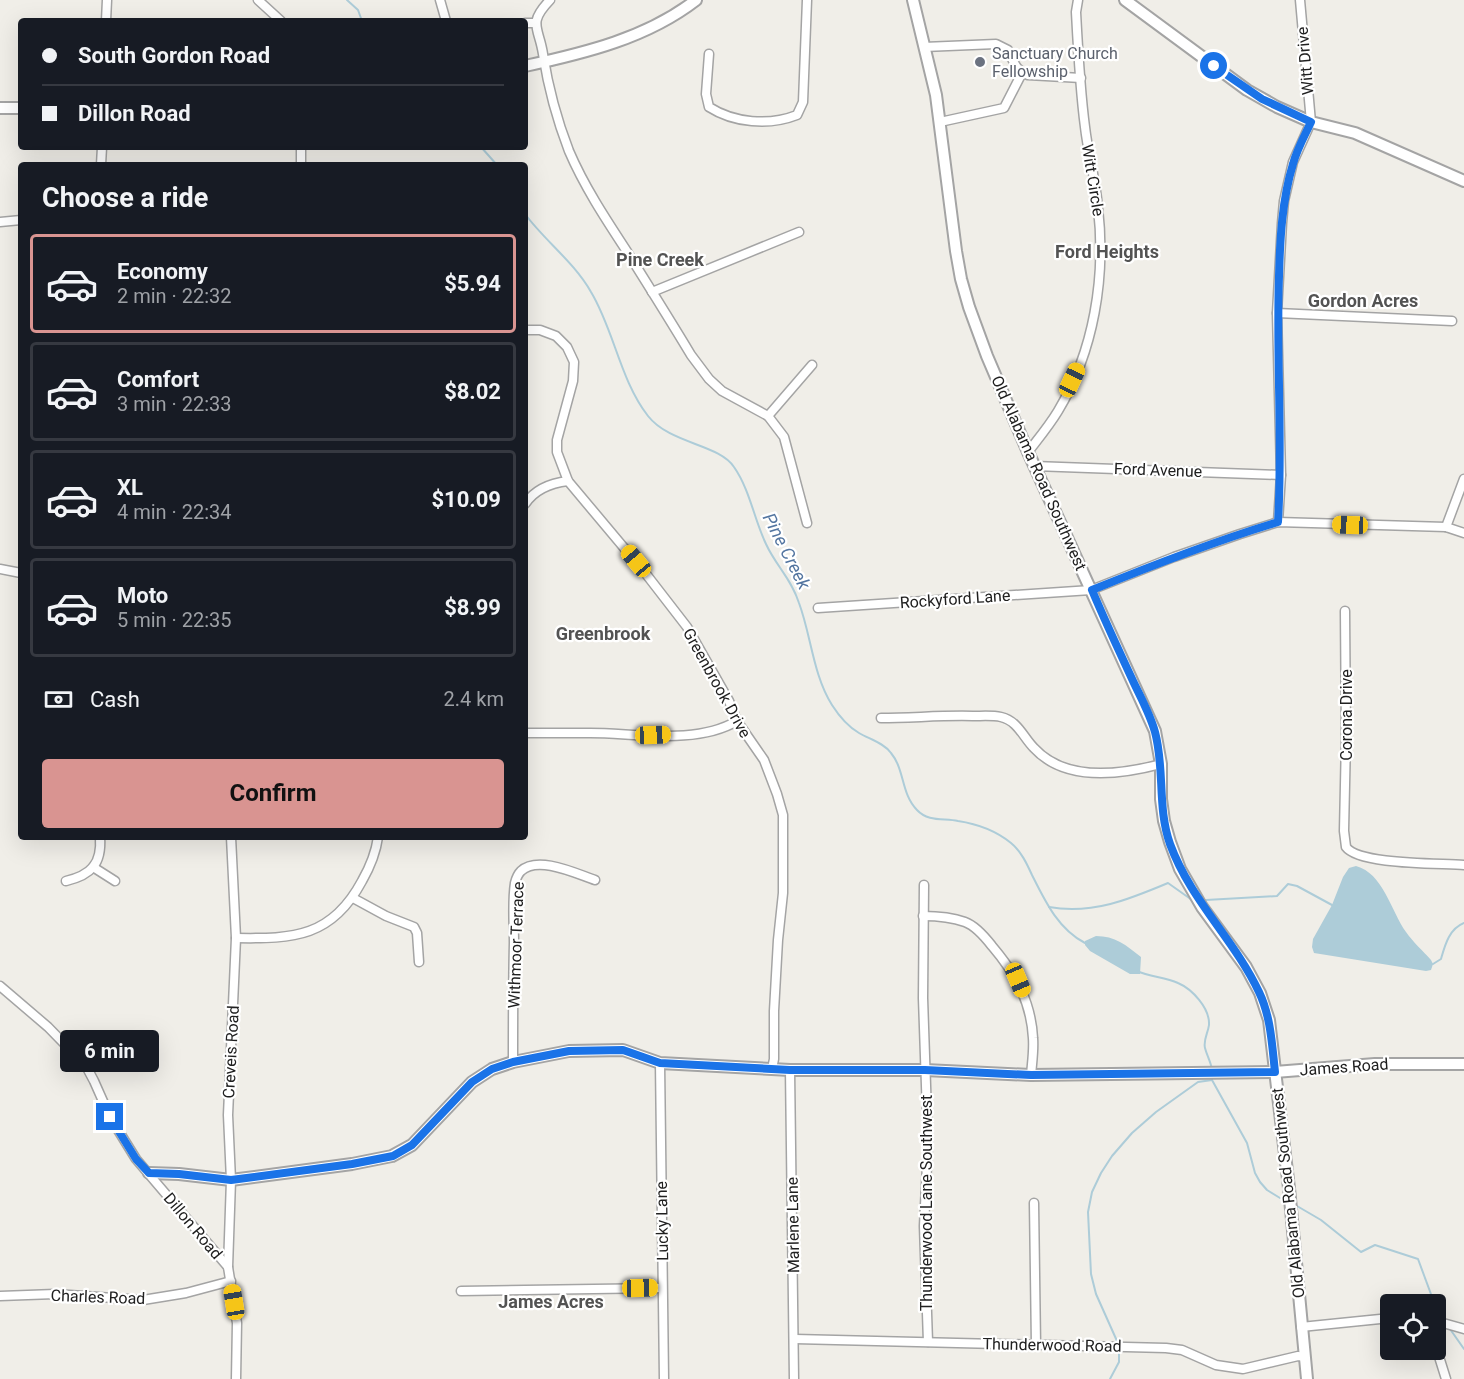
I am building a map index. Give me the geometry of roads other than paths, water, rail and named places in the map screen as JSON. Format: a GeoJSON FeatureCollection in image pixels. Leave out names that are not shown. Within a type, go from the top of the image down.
{"type":"FeatureCollection","features":[{"type":"Feature","properties":{"kind":"street"},"geometry":{"type":"LineString","coordinates":[[106,18],[107,0]]}},
{"type":"Feature","properties":{"kind":"street"},"geometry":{"type":"LineString","coordinates":[[258,0],[278,18]]}},
{"type":"Feature","properties":{"kind":"street"},"geometry":{"type":"LineString","coordinates":[[440,0],[445,18]]}},
{"type":"Feature","properties":{"kind":"street"},"geometry":{"type":"LineString","coordinates":[[550,0],[541,10],[536,31],[543,49],[559,119],[570,151],[600,210],[709,380],[722,391],[768,416],[784,437],[807,523]]}},
{"type":"Feature","properties":{"kind":"street"},"geometry":{"type":"LineString","coordinates":[[528,65],[634,35],[669,19],[696,0]]}},
{"type":"Feature","properties":{"kind":"street"},"geometry":{"type":"LineString","coordinates":[[709,54],[706,94],[709,107],[720,114],[748,122],[786,119],[797,115],[802,102],[807,0]]}},
{"type":"Feature","properties":{"kind":"street","name":"Old Alabama Road Southwest"},"geometry":{"type":"LineString","coordinates":[[913,0],[940,122],[961,279],[987,356],[1034,466],[1151,723],[1161,764],[1161,800],[1164,821],[1180,868],[1202,906],[1246,967],[1260,993],[1269,1020],[1289,1188],[1307,1379]]}},
{"type":"Feature","properties":{"kind":"street","name":"Witt Circle"},"geometry":{"type":"LineString","coordinates":[[1028,452],[1058,411],[1078,369],[1098,296],[1101,262],[1098,205],[1084,125],[1076,12],[1078,0]]}},
{"type":"Feature","properties":{"kind":"street"},"geometry":{"type":"LineString","coordinates":[[1125,0],[1247,90],[1277,107],[1311,122],[1355,133],[1464,181]]}},
{"type":"Feature","properties":{"kind":"street","name":"Witt Drive"},"geometry":{"type":"LineString","coordinates":[[1300,0],[1311,122]]}},
{"type":"Feature","properties":{"kind":"street"},"geometry":{"type":"LineString","coordinates":[[528,23],[537,23]]}},
{"type":"Feature","properties":{"kind":"street"},"geometry":{"type":"LineString","coordinates":[[924,47],[1001,45],[1008,50],[1012,62],[1022,73],[1081,78]]}},
{"type":"Feature","properties":{"kind":"street"},"geometry":{"type":"LineString","coordinates":[[940,122],[1004,108],[1022,73]]}},
{"type":"Feature","properties":{"kind":"street"},"geometry":{"type":"LineString","coordinates":[[0,108],[18,108]]}},
{"type":"Feature","properties":{"kind":"street"},"geometry":{"type":"LineString","coordinates":[[1278,522],[1281,475],[1277,313],[1284,201],[1293,162],[1311,122]]}},
{"type":"Feature","properties":{"kind":"street"},"geometry":{"type":"LineString","coordinates":[[0,222],[18,220]]}},
{"type":"Feature","properties":{"kind":"street"},"geometry":{"type":"LineString","coordinates":[[652,292],[799,232]]}},
{"type":"Feature","properties":{"kind":"street"},"geometry":{"type":"LineString","coordinates":[[1277,313],[1452,321]]}},
{"type":"Feature","properties":{"kind":"street","name":"Greenbrook Drive"},"geometry":{"type":"LineString","coordinates":[[528,330],[540,330],[556,336],[567,346],[574,362],[573,381],[557,440],[557,452],[568,481],[687,627],[729,702],[737,721],[764,760],[777,794],[783,815],[783,893],[778,940],[772,1069]]}},
{"type":"Feature","properties":{"kind":"street"},"geometry":{"type":"LineString","coordinates":[[768,416],[812,364]]}},
{"type":"Feature","properties":{"kind":"street","name":"Ford Avenue"},"geometry":{"type":"LineString","coordinates":[[1034,466],[1281,475]]}},
{"type":"Feature","properties":{"kind":"street"},"geometry":{"type":"LineString","coordinates":[[1446,527],[1464,479]]}},
{"type":"Feature","properties":{"kind":"street"},"geometry":{"type":"LineString","coordinates":[[528,500],[534,492],[552,484],[568,481]]}},
{"type":"Feature","properties":{"kind":"street","name":"Rockyford Lane"},"geometry":{"type":"LineString","coordinates":[[818,608],[1092,590],[1174,557],[1278,522],[1446,527],[1464,533]]}},
{"type":"Feature","properties":{"kind":"street"},"geometry":{"type":"LineString","coordinates":[[0,569],[18,572]]}},
{"type":"Feature","properties":{"kind":"street","name":"Corona Drive"},"geometry":{"type":"LineString","coordinates":[[1345,611],[1346,847],[1356,855],[1377,860],[1464,865]]}},
{"type":"Feature","properties":{"kind":"street"},"geometry":{"type":"LineString","coordinates":[[881,718],[1001,717],[1018,727],[1032,747],[1045,759],[1070,770],[1109,772],[1161,764]]}},
{"type":"Feature","properties":{"kind":"street"},"geometry":{"type":"LineString","coordinates":[[528,733],[653,735],[710,733],[737,721]]}},
{"type":"Feature","properties":{"kind":"street"},"geometry":{"type":"LineString","coordinates":[[66,881],[82,877],[93,867],[99,854],[100,840]]}},
{"type":"Feature","properties":{"kind":"street","name":"Creveis Road"},"geometry":{"type":"LineString","coordinates":[[228,1267],[231,1180],[228,1115],[236,938],[231,840]]}},
{"type":"Feature","properties":{"kind":"street"},"geometry":{"type":"LineString","coordinates":[[236,938],[273,938],[310,932],[339,914],[353,898],[367,872],[377,840]]}},
{"type":"Feature","properties":{"kind":"street","name":"Withmoor Terrace"},"geometry":{"type":"LineString","coordinates":[[513,1062],[514,917],[517,875],[527,868],[542,866],[564,868],[595,880]]}},
{"type":"Feature","properties":{"kind":"street"},"geometry":{"type":"LineString","coordinates":[[93,867],[115,881]]}},
{"type":"Feature","properties":{"kind":"street","name":"Thunderwood Lane Southwest"},"geometry":{"type":"LineString","coordinates":[[924,885],[925,1070],[928,1144],[924,1226],[928,1342]]}},
{"type":"Feature","properties":{"kind":"street"},"geometry":{"type":"LineString","coordinates":[[353,898],[386,916],[414,927],[417,933],[419,962]]}},
{"type":"Feature","properties":{"kind":"street"},"geometry":{"type":"LineString","coordinates":[[923,916],[947,917],[972,926],[998,952],[1018,980],[1027,1002],[1033,1038],[1031,1075]]}},
{"type":"Feature","properties":{"kind":"street","name":"Dillon Road"},"geometry":{"type":"LineString","coordinates":[[0,986],[48,1027],[86,1066],[124,1142],[228,1267],[237,1323],[236,1379]]}},
{"type":"Feature","properties":{"kind":"street","name":"James Road"},"geometry":{"type":"LineString","coordinates":[[149,1173],[231,1180],[352,1164],[393,1156],[412,1145],[472,1082],[492,1069],[513,1062],[569,1051],[612,1050],[636,1054],[660,1063],[790,1070],[925,1070],[1031,1075],[1275,1072],[1375,1064],[1464,1064]]}},
{"type":"Feature","properties":{"kind":"street","name":"Lucky Lane"},"geometry":{"type":"LineString","coordinates":[[660,1063],[664,1379]]}},
{"type":"Feature","properties":{"kind":"street","name":"Marlene Lane"},"geometry":{"type":"LineString","coordinates":[[790,1070],[794,1379]]}},
{"type":"Feature","properties":{"kind":"street"},"geometry":{"type":"LineString","coordinates":[[1034,1203],[1036,1345]]}},
{"type":"Feature","properties":{"kind":"street","name":"Charles Road"},"geometry":{"type":"LineString","coordinates":[[0,1296],[55,1294],[143,1300],[186,1293],[231,1281]]}},
{"type":"Feature","properties":{"kind":"street"},"geometry":{"type":"LineString","coordinates":[[461,1291],[662,1288]]}},
{"type":"Feature","properties":{"kind":"street"},"geometry":{"type":"LineString","coordinates":[[1301,1327],[1380,1319]]}},
{"type":"Feature","properties":{"kind":"street"},"geometry":{"type":"LineString","coordinates":[[1446,1323],[1464,1329]]}},
{"type":"Feature","properties":{"kind":"street","name":"Thunderwood Road"},"geometry":{"type":"LineString","coordinates":[[795,1339],[1166,1348],[1182,1350],[1216,1365],[1243,1369],[1298,1356],[1305,1357]]}},
{"type":"Feature","properties":{"kind":"street"},"geometry":{"type":"LineString","coordinates":[[1440,1360],[1446,1379]]}},
{"type":"Feature","properties":{"kind":"water"},"geometry":{"type":"Polygon","coordinates":[[[1356,866],[1373,876],[1380,884],[1406,932],[1431,960],[1433,964],[1431,970],[1314,953],[1313,939],[1332,905],[1343,877],[1349,868],[1356,866]]]}},
{"type":"Feature","properties":{"kind":"water"},"geometry":{"type":"Polygon","coordinates":[[[1096,936],[1115,939],[1141,957],[1140,974],[1130,974],[1090,951],[1085,941],[1096,936]]]}},
{"type":"Feature","properties":{"kind":"waterway","name":"Pine Creek"},"geometry":{"type":"LineString","coordinates":[[347,0],[358,10],[361,18]]}},
{"type":"Feature","properties":{"kind":"waterway","name":"Pine Creek"},"geometry":{"type":"LineString","coordinates":[[484,150],[494,162]]}},
{"type":"Feature","properties":{"kind":"waterway","name":"Pine Creek"},"geometry":{"type":"LineString","coordinates":[[528,218],[576,271],[591,292],[606,322],[631,387],[648,416],[669,433],[717,453],[734,467],[744,485],[766,544],[796,594],[816,668],[837,713],[855,730],[891,753],[899,767],[908,797],[921,814],[931,818],[979,826],[999,834],[1015,846],[1053,914],[1067,930],[1085,943]]}},
{"type":"Feature","properties":{"kind":"waterway"},"geometry":{"type":"LineString","coordinates":[[1049,907],[1065,909],[1096,907],[1125,900],[1168,883],[1192,900]]}},
{"type":"Feature","properties":{"kind":"waterway"},"geometry":{"type":"LineString","coordinates":[[1206,900],[1277,896],[1288,884],[1297,886],[1332,905]]}},
{"type":"Feature","properties":{"kind":"waterway"},"geometry":{"type":"LineString","coordinates":[[1433,964],[1441,959],[1451,933],[1464,923]]}},
{"type":"Feature","properties":{"kind":"waterway"},"geometry":{"type":"LineString","coordinates":[[1137,971],[1178,983],[1199,1000],[1209,1019],[1205,1045],[1212,1070]]}},
{"type":"Feature","properties":{"kind":"waterway"},"geometry":{"type":"LineString","coordinates":[[1212,1076],[1212,1080],[1247,1143],[1255,1173],[1260,1182],[1267,1190],[1280,1198]]}},
{"type":"Feature","properties":{"kind":"waterway"},"geometry":{"type":"LineString","coordinates":[[1117,1341],[1096,1294],[1091,1274],[1088,1212],[1092,1192],[1112,1156],[1132,1133],[1156,1112],[1198,1082],[1212,1080]]}},
{"type":"Feature","properties":{"kind":"waterway"},"geometry":{"type":"LineString","coordinates":[[1297,1206],[1321,1220],[1361,1252],[1375,1245],[1418,1259],[1431,1294]]}},
{"type":"Feature","properties":{"kind":"waterway"},"geometry":{"type":"LineString","coordinates":[[1450,1329],[1464,1349]]}},
{"type":"Feature","properties":{"kind":"waterway"},"geometry":{"type":"LineString","coordinates":[[1110,1379],[1119,1362],[1119,1351]]}},
{"type":"Feature","properties":{"kind":"place","name":"Sanctuary Church Fellowship"},"geometry":{"type":"Point","coordinates":[980,62]}},
{"type":"Feature","properties":{"kind":"district","name":"Ford Heights"},"geometry":{"type":"Point","coordinates":[1107,251]}},
{"type":"Feature","properties":{"kind":"district","name":"Pine Creek"},"geometry":{"type":"Point","coordinates":[660,259]}},
{"type":"Feature","properties":{"kind":"district","name":"Gordon Acres"},"geometry":{"type":"Point","coordinates":[1363,300]}},
{"type":"Feature","properties":{"kind":"district","name":"Greenbrook"},"geometry":{"type":"Point","coordinates":[603,633]}},
{"type":"Feature","properties":{"kind":"district","name":"James Acres"},"geometry":{"type":"Point","coordinates":[551,1301]}}]}
